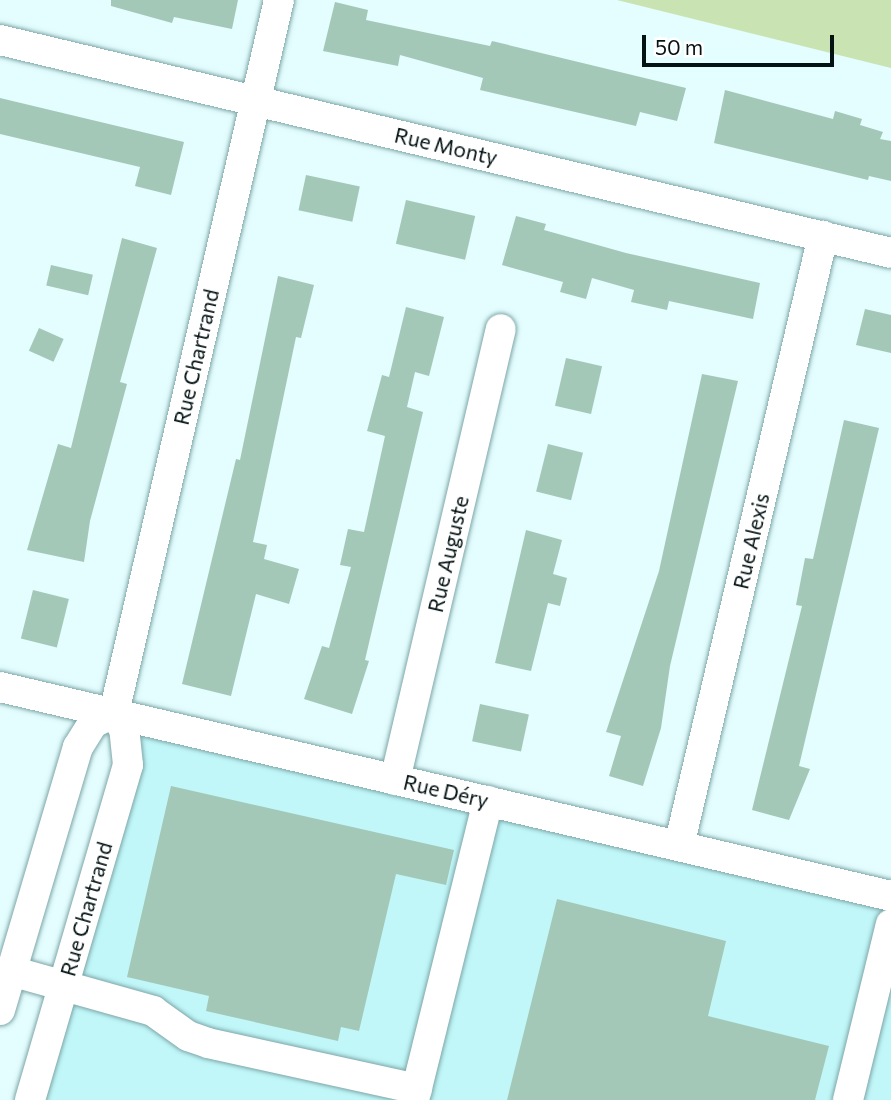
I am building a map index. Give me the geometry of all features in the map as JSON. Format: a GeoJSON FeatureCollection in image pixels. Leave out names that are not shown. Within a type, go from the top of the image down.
{"type":"FeatureCollection","features":[{"type":"Feature","properties":{"kind":"street","name":"Rue Chartrand"},"geometry":{"type":"LineString","coordinates":[[30,1100],[128,765],[124,729],[114,713],[279,0]]}},
{"type":"Feature","properties":{"kind":"street","name":"Rue Monty"},"geometry":{"type":"LineString","coordinates":[[0,40],[891,253]]}},
{"type":"Feature","properties":{"kind":"street","name":"Rue Alexis"},"geometry":{"type":"LineString","coordinates":[[679,846],[823,236]]}},
{"type":"Feature","properties":{"kind":"street","name":"Rue Auguste"},"geometry":{"type":"LineString","coordinates":[[395,780],[501,329]]}},
{"type":"Feature","properties":{"kind":"street","name":"Rue Déry"},"geometry":{"type":"LineString","coordinates":[[0,687],[891,896]]}},
{"type":"Feature","properties":{"kind":"street"},"geometry":{"type":"LineString","coordinates":[[0,1010],[78,747],[93,723],[114,713]]}},
{"type":"Feature","properties":{"kind":"street"},"geometry":{"type":"LineString","coordinates":[[64,986],[153,1011],[188,1036],[208,1043],[416,1095],[488,801]]}},
{"type":"Feature","properties":{"kind":"street"},"geometry":{"type":"LineString","coordinates":[[848,1100],[891,924]]}},
{"type":"Feature","properties":{"kind":"street","name":"Rue Chartrand"},"geometry":{"type":"LineString","coordinates":[[12,971],[64,986]]}},
{"type":"Feature","properties":{"kind":"shaded area"},"geometry":{"type":"Polygon","coordinates":[[[143,730],[891,906],[891,1100],[44,1100],[143,730]]]}},
{"type":"Feature","properties":{"kind":"green space"},"geometry":{"type":"Polygon","coordinates":[[[617,0],[891,0],[891,68],[617,0]]]}},
{"type":"Feature","properties":{"kind":"building"},"geometry":{"type":"Polygon","coordinates":[[[111,0],[238,0],[232,29],[174,17],[172,23],[111,6],[111,0]]]}},
{"type":"Feature","properties":{"kind":"building"},"geometry":{"type":"Polygon","coordinates":[[[335,2],[368,10],[366,20],[490,46],[492,41],[686,88],[677,121],[640,112],[636,126],[480,90],[483,78],[400,55],[398,66],[323,51],[335,2]]]}},
{"type":"Feature","properties":{"kind":"building"},"geometry":{"type":"Polygon","coordinates":[[[725,90],[833,119],[835,111],[862,119],[860,125],[883,132],[880,139],[891,141],[891,181],[869,176],[868,180],[714,143],[725,90]]]}},
{"type":"Feature","properties":{"kind":"building"},"geometry":{"type":"Polygon","coordinates":[[[0,98],[184,142],[171,195],[135,186],[140,167],[0,134],[0,98]]]}},
{"type":"Feature","properties":{"kind":"building"},"geometry":{"type":"Polygon","coordinates":[[[306,175],[360,186],[352,222],[299,210],[306,175]]]}},
{"type":"Feature","properties":{"kind":"building"},"geometry":{"type":"Polygon","coordinates":[[[406,200],[475,216],[465,260],[396,244],[406,200]]]}},
{"type":"Feature","properties":{"kind":"building"},"geometry":{"type":"Polygon","coordinates":[[[516,216],[546,224],[544,230],[626,253],[760,283],[753,319],[669,301],[667,310],[631,302],[634,290],[592,278],[586,299],[560,292],[563,282],[502,265],[516,216]]]}},
{"type":"Feature","properties":{"kind":"building"},"geometry":{"type":"Polygon","coordinates":[[[122,238],[157,248],[120,382],[127,384],[90,521],[84,562],[27,550],[58,444],[71,448],[122,238]]]}},
{"type":"Feature","properties":{"kind":"building"},"geometry":{"type":"Polygon","coordinates":[[[51,265],[93,275],[88,295],[46,285],[51,265]]]}},
{"type":"Feature","properties":{"kind":"building"},"geometry":{"type":"Polygon","coordinates":[[[278,276],[314,285],[301,338],[296,337],[253,542],[267,545],[264,559],[299,569],[289,604],[256,594],[231,696],[182,684],[236,459],[240,460],[278,276]]]}},
{"type":"Feature","properties":{"kind":"building"},"geometry":{"type":"Polygon","coordinates":[[[406,307],[444,317],[429,376],[415,372],[407,407],[423,412],[365,660],[369,661],[352,714],[304,699],[322,646],[329,648],[351,567],[340,565],[348,529],[364,532],[385,436],[367,431],[382,375],[389,377],[406,307]]]}},
{"type":"Feature","properties":{"kind":"building"},"geometry":{"type":"Polygon","coordinates":[[[865,309],[891,315],[891,353],[856,345],[865,309]]]}},
{"type":"Feature","properties":{"kind":"building"},"geometry":{"type":"Polygon","coordinates":[[[39,328],[64,339],[53,362],[29,351],[39,328]]]}},
{"type":"Feature","properties":{"kind":"building"},"geometry":{"type":"Polygon","coordinates":[[[566,358],[602,366],[591,414],[555,406],[566,358]]]}},
{"type":"Feature","properties":{"kind":"building"},"geometry":{"type":"Polygon","coordinates":[[[702,374],[738,381],[670,666],[661,728],[643,786],[609,776],[621,736],[606,732],[659,571],[702,374]]]}},
{"type":"Feature","properties":{"kind":"building"},"geometry":{"type":"Polygon","coordinates":[[[844,420],[879,428],[799,766],[810,769],[789,820],[752,810],[802,606],[796,605],[805,558],[813,559],[844,420]]]}},
{"type":"Feature","properties":{"kind":"building"},"geometry":{"type":"Polygon","coordinates":[[[548,444],[583,453],[571,500],[536,492],[548,444]]]}},
{"type":"Feature","properties":{"kind":"building"},"geometry":{"type":"Polygon","coordinates":[[[526,530],[562,540],[553,574],[567,578],[560,606],[548,603],[531,671],[495,663],[526,530]]]}},
{"type":"Feature","properties":{"kind":"building"},"geometry":{"type":"Polygon","coordinates":[[[33,590],[69,599],[57,647],[21,639],[33,590]]]}},
{"type":"Feature","properties":{"kind":"building"},"geometry":{"type":"Polygon","coordinates":[[[480,704],[529,714],[521,752],[472,741],[480,704]]]}},
{"type":"Feature","properties":{"kind":"building"},"geometry":{"type":"Polygon","coordinates":[[[171,786],[454,850],[446,885],[396,874],[359,1031],[341,1027],[338,1041],[206,1011],[209,996],[127,977],[171,786]]]}},
{"type":"Feature","properties":{"kind":"building"},"geometry":{"type":"Polygon","coordinates":[[[557,899],[726,941],[708,1016],[829,1046],[815,1100],[507,1100],[557,899]]]}}]}
